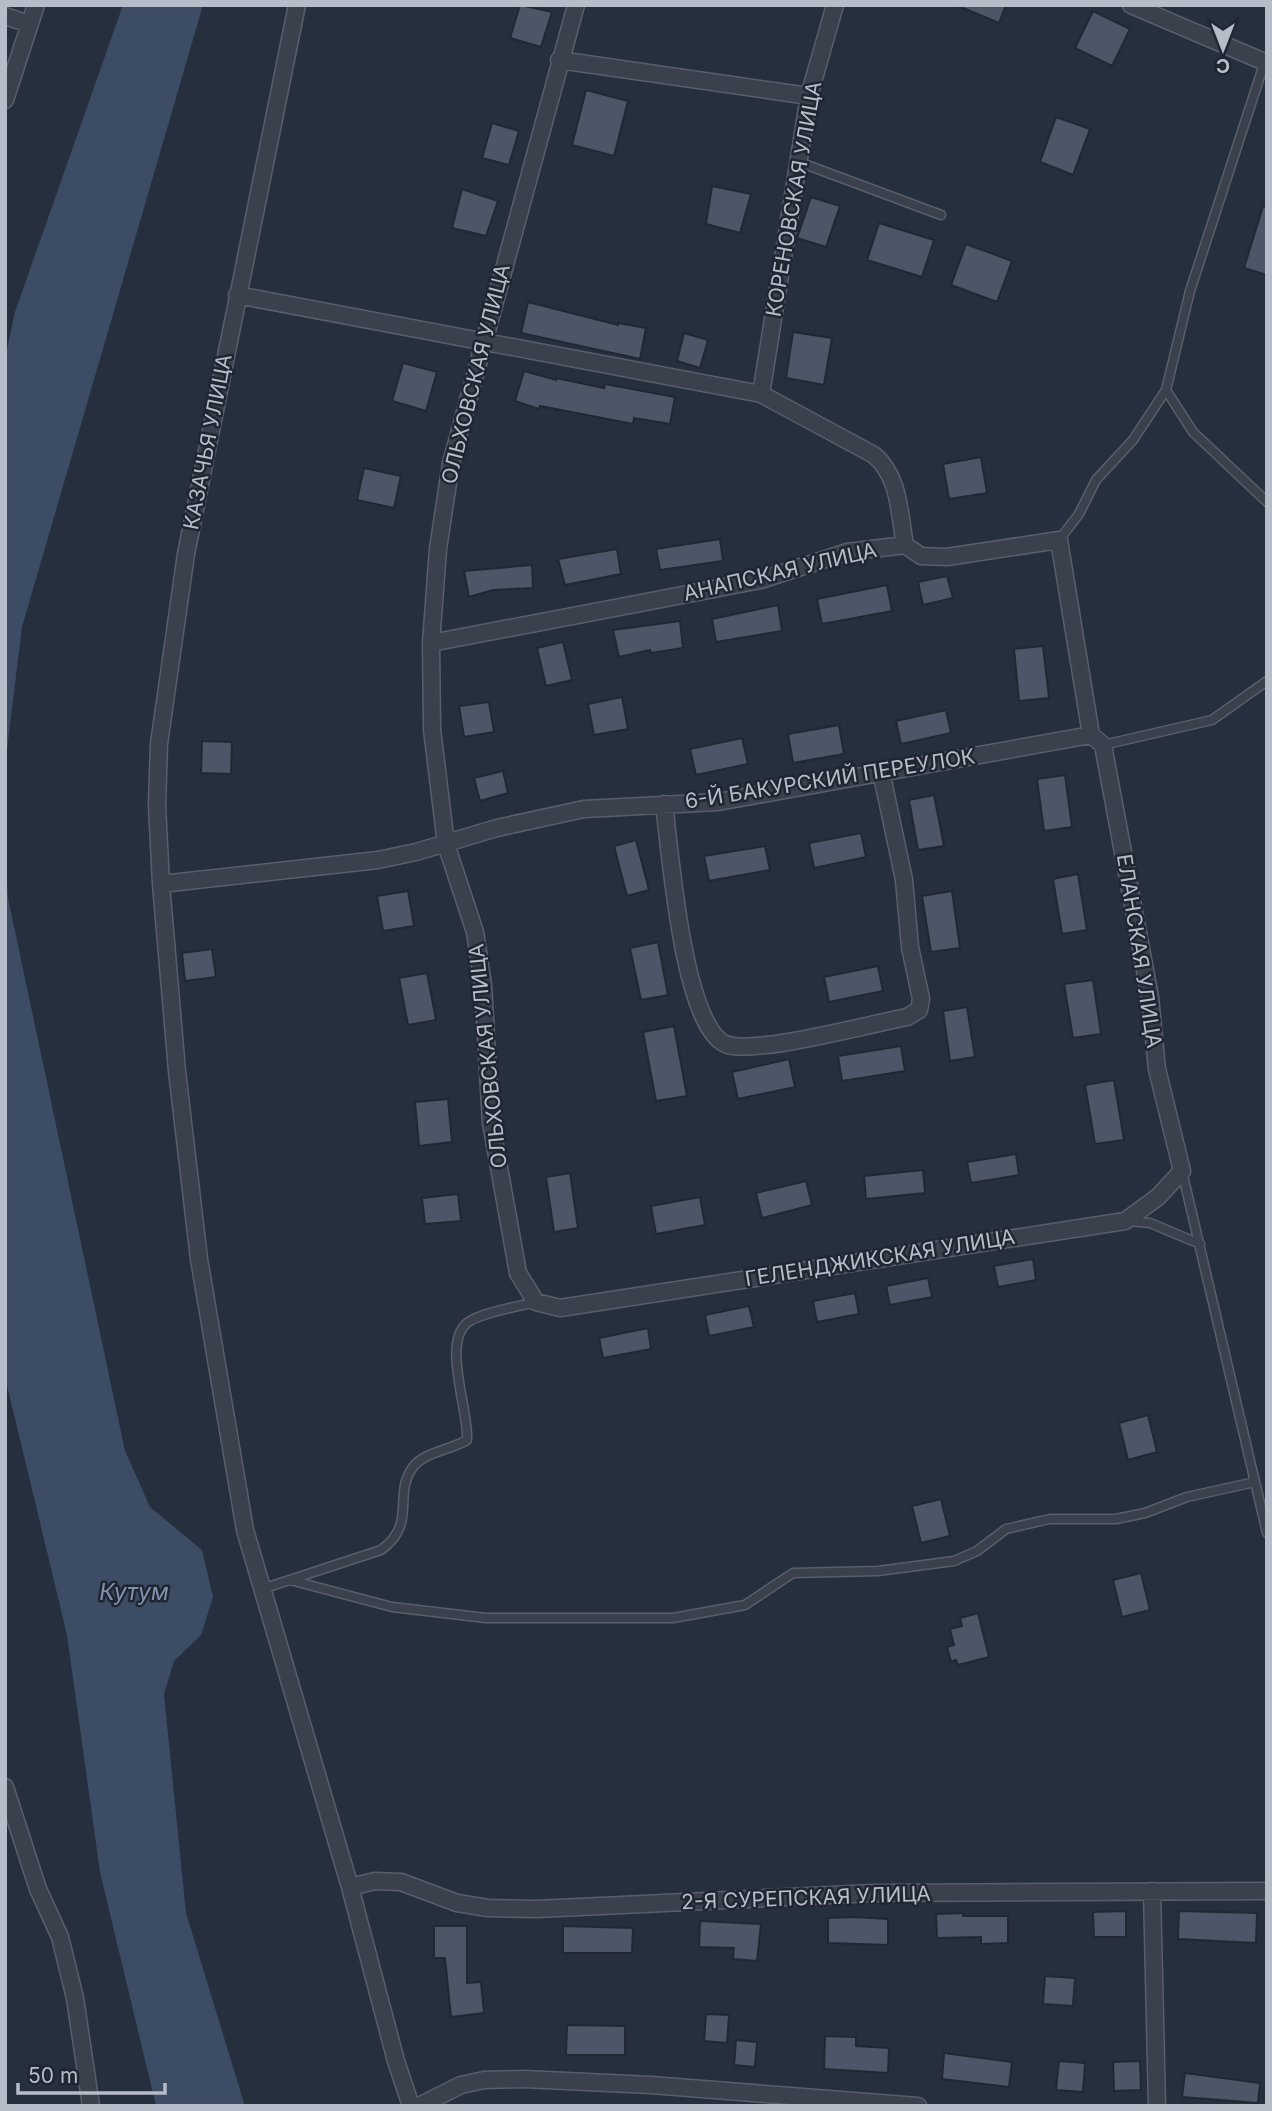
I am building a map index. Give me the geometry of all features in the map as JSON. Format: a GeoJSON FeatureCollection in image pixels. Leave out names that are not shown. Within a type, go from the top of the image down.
{"type":"FeatureCollection","features":[{"type":"Feature","properties":{"kind":"street"},"geometry":{"type":"LineString","coordinates":[[5,100],[36,5]]}},
{"type":"Feature","properties":{"kind":"street","name":"КАЗАЧЬЯ УЛИЦА"},"geometry":{"type":"LineString","coordinates":[[297,5],[186,554],[159,744],[157,804],[161,884],[177,1071],[199,1259],[245,1530],[411,2106]]}},
{"type":"Feature","properties":{"kind":"street","name":"ОЛЬХОВСКАЯ УЛИЦА"},"geometry":{"type":"LineString","coordinates":[[536,1302],[518,1273],[491,1124],[484,985],[464,895],[446,844],[432,729],[431,643],[438,549],[451,463],[481,343],[576,5]]}},
{"type":"Feature","properties":{"kind":"street","name":"КОРЕНОВСКАЯ УЛИЦА"},"geometry":{"type":"LineString","coordinates":[[761,394],[809,96],[835,5]]}},
{"type":"Feature","properties":{"kind":"street"},"geometry":{"type":"LineString","coordinates":[[1131,5],[1266,64]]}},
{"type":"Feature","properties":{"kind":"street"},"geometry":{"type":"LineString","coordinates":[[5,16],[29,24]]}},
{"type":"Feature","properties":{"kind":"street"},"geometry":{"type":"LineString","coordinates":[[559,60],[809,96]]}},
{"type":"Feature","properties":{"kind":"street"},"geometry":{"type":"LineString","coordinates":[[237,295],[761,394],[874,456],[886,466],[894,482],[905,545]]}},
{"type":"Feature","properties":{"kind":"street"},"geometry":{"type":"LineString","coordinates":[[1059,540],[1097,740]]}},
{"type":"Feature","properties":{"kind":"street","name":"АНАПСКАЯ УЛИЦА"},"geometry":{"type":"LineString","coordinates":[[431,643],[761,580],[847,552],[905,545],[921,556],[947,557],[1059,540]]}},
{"type":"Feature","properties":{"kind":"street","name":"6-Й БАКУРСКИЙ ПЕРЕУЛОК"},"geometry":{"type":"LineString","coordinates":[[161,884],[379,860],[497,828],[584,809],[718,802],[881,771],[1097,740]]}},
{"type":"Feature","properties":{"kind":"street","name":"ЕЛАНСКАЯ УЛИЦА"},"geometry":{"type":"LineString","coordinates":[[1097,740],[1150,997],[1157,1069],[1182,1171]]}},
{"type":"Feature","properties":{"kind":"street"},"geometry":{"type":"LineString","coordinates":[[664,804],[677,906],[692,989],[704,1021],[715,1039],[728,1045],[745,1047],[907,1017],[919,1010],[920,999],[910,947],[904,880],[881,771]]}},
{"type":"Feature","properties":{"kind":"street","name":"ГЕЛЕНДЖИКСКАЯ УЛИЦА"},"geometry":{"type":"LineString","coordinates":[[536,1302],[560,1308],[1125,1221],[1158,1197],[1182,1171]]}},
{"type":"Feature","properties":{"kind":"street"},"geometry":{"type":"LineString","coordinates":[[5,1787],[38,1889],[60,1937],[75,1998],[92,2106]]}},
{"type":"Feature","properties":{"kind":"street","name":"2-Я СУРЕПСКАЯ УЛИЦА"},"geometry":{"type":"LineString","coordinates":[[350,1887],[375,1881],[401,1882],[457,1903],[488,1908],[537,1909],[874,1893],[1267,1891]]}},
{"type":"Feature","properties":{"kind":"street"},"geometry":{"type":"LineString","coordinates":[[1152,1891],[1157,2106]]}},
{"type":"Feature","properties":{"kind":"street"},"geometry":{"type":"LineString","coordinates":[[419,2106],[461,2085],[484,2080],[524,2079],[651,2085],[918,2106]]}},
{"type":"Feature","properties":{"kind":"lane"},"geometry":{"type":"LineString","coordinates":[[1059,540],[1079,514],[1096,480],[1132,440],[1166,390],[1190,291],[1266,64]]}},
{"type":"Feature","properties":{"kind":"lane"},"geometry":{"type":"LineString","coordinates":[[799,162],[942,215]]}},
{"type":"Feature","properties":{"kind":"lane"},"geometry":{"type":"LineString","coordinates":[[1166,390],[1193,432],[1267,502]]}},
{"type":"Feature","properties":{"kind":"lane"},"geometry":{"type":"LineString","coordinates":[[1097,740],[1212,720],[1267,681]]}},
{"type":"Feature","properties":{"kind":"lane"},"geometry":{"type":"LineString","coordinates":[[1182,1171],[1267,1533]]}},
{"type":"Feature","properties":{"kind":"lane"},"geometry":{"type":"LineString","coordinates":[[1125,1221],[1150,1223],[1199,1244]]}},
{"type":"Feature","properties":{"kind":"lane"},"geometry":{"type":"LineString","coordinates":[[262,1589],[380,1550],[396,1539],[402,1522],[406,1482],[413,1467],[424,1457],[467,1440],[468,1425],[455,1354],[459,1333],[468,1321],[536,1302]]}},
{"type":"Feature","properties":{"kind":"lane"},"geometry":{"type":"LineString","coordinates":[[290,1580],[392,1607],[486,1618],[673,1619],[745,1605],[793,1573],[878,1571],[954,1561],[977,1551],[1006,1529],[1050,1519],[1116,1519],[1145,1513],[1188,1497],[1255,1482]]}},
{"type":"Feature","properties":{"kind":"water"},"geometry":{"type":"Polygon","coordinates":[[[123,5],[203,5],[22,627],[5,766],[5,358],[15,312],[123,5]]]}},
{"type":"Feature","properties":{"kind":"water","name":"Кутум"},"geometry":{"type":"Polygon","coordinates":[[[5,856],[8,898],[125,1451],[150,1507],[202,1550],[213,1597],[201,1635],[174,1661],[164,1694],[186,1913],[245,2106],[156,2106],[100,1872],[67,1635],[5,1377],[5,856]]]}},
{"type":"Feature","properties":{"kind":"building"},"geometry":{"type":"Polygon","coordinates":[[[520,5],[552,12],[541,47],[510,38],[520,5]]]}},
{"type":"Feature","properties":{"kind":"building"},"geometry":{"type":"Polygon","coordinates":[[[956,5],[1006,5],[999,23],[956,5]]]}},
{"type":"Feature","properties":{"kind":"building"},"geometry":{"type":"Polygon","coordinates":[[[1093,11],[1130,29],[1112,66],[1075,48],[1093,11]]]}},
{"type":"Feature","properties":{"kind":"building"},"geometry":{"type":"Polygon","coordinates":[[[586,90],[628,101],[614,156],[572,145],[586,90]]]}},
{"type":"Feature","properties":{"kind":"building"},"geometry":{"type":"Polygon","coordinates":[[[1056,117],[1090,129],[1073,175],[1040,162],[1056,117]]]}},
{"type":"Feature","properties":{"kind":"building"},"geometry":{"type":"Polygon","coordinates":[[[492,123],[519,131],[509,165],[482,158],[492,123]]]}},
{"type":"Feature","properties":{"kind":"building"},"geometry":{"type":"Polygon","coordinates":[[[712,186],[751,194],[740,233],[706,224],[712,186]]]}},
{"type":"Feature","properties":{"kind":"building"},"geometry":{"type":"Polygon","coordinates":[[[462,189],[498,201],[486,236],[452,228],[462,189]]]}},
{"type":"Feature","properties":{"kind":"building"},"geometry":{"type":"Polygon","coordinates":[[[811,197],[840,206],[826,247],[797,238],[811,197]]]}},
{"type":"Feature","properties":{"kind":"building"},"geometry":{"type":"Polygon","coordinates":[[[1263,206],[1267,207],[1267,275],[1244,268],[1263,206]]]}},
{"type":"Feature","properties":{"kind":"building"},"geometry":{"type":"Polygon","coordinates":[[[879,223],[934,240],[922,277],[867,260],[879,223]]]}},
{"type":"Feature","properties":{"kind":"building"},"geometry":{"type":"Polygon","coordinates":[[[966,244],[1012,261],[997,302],[951,285],[966,244]]]}},
{"type":"Feature","properties":{"kind":"building"},"geometry":{"type":"Polygon","coordinates":[[[528,302],[618,325],[646,328],[640,359],[521,333],[528,302]]]}},
{"type":"Feature","properties":{"kind":"building"},"geometry":{"type":"Polygon","coordinates":[[[793,332],[832,338],[824,385],[786,378],[793,332]]]}},
{"type":"Feature","properties":{"kind":"building"},"geometry":{"type":"Polygon","coordinates":[[[684,333],[708,340],[700,368],[677,361],[684,333]]]}},
{"type":"Feature","properties":{"kind":"building"},"geometry":{"type":"Polygon","coordinates":[[[403,363],[437,372],[426,411],[392,401],[403,363]]]}},
{"type":"Feature","properties":{"kind":"building"},"geometry":{"type":"Polygon","coordinates":[[[524,371],[556,380],[604,388],[605,384],[675,397],[670,424],[634,418],[633,424],[540,406],[539,409],[515,401],[524,371]]]}},
{"type":"Feature","properties":{"kind":"building"},"geometry":{"type":"Polygon","coordinates":[[[981,457],[987,493],[949,499],[943,464],[981,457]]]}},
{"type":"Feature","properties":{"kind":"building"},"geometry":{"type":"Polygon","coordinates":[[[364,468],[401,476],[394,508],[357,500],[364,468]]]}},
{"type":"Feature","properties":{"kind":"building"},"geometry":{"type":"Polygon","coordinates":[[[720,539],[723,561],[660,570],[656,549],[720,539]]]}},
{"type":"Feature","properties":{"kind":"building"},"geometry":{"type":"Polygon","coordinates":[[[617,549],[621,574],[565,585],[558,559],[617,549]]]}},
{"type":"Feature","properties":{"kind":"building"},"geometry":{"type":"Polygon","coordinates":[[[532,565],[533,588],[493,590],[469,597],[464,571],[532,565]]]}},
{"type":"Feature","properties":{"kind":"building"},"geometry":{"type":"Polygon","coordinates":[[[947,576],[953,598],[923,605],[918,582],[947,576]]]}},
{"type":"Feature","properties":{"kind":"building"},"geometry":{"type":"Polygon","coordinates":[[[887,585],[892,611],[822,624],[817,599],[887,585]]]}},
{"type":"Feature","properties":{"kind":"building"},"geometry":{"type":"Polygon","coordinates":[[[778,605],[782,631],[716,642],[712,619],[778,605]]]}},
{"type":"Feature","properties":{"kind":"building"},"geometry":{"type":"Polygon","coordinates":[[[680,621],[683,648],[651,653],[650,650],[619,657],[613,630],[680,621]]]}},
{"type":"Feature","properties":{"kind":"building"},"geometry":{"type":"Polygon","coordinates":[[[563,642],[572,680],[546,686],[537,648],[563,642]]]}},
{"type":"Feature","properties":{"kind":"building"},"geometry":{"type":"Polygon","coordinates":[[[1043,646],[1049,698],[1019,701],[1014,649],[1043,646]]]}},
{"type":"Feature","properties":{"kind":"building"},"geometry":{"type":"Polygon","coordinates":[[[622,697],[628,729],[594,735],[588,704],[622,697]]]}},
{"type":"Feature","properties":{"kind":"building"},"geometry":{"type":"Polygon","coordinates":[[[489,702],[494,732],[464,737],[459,706],[489,702]]]}},
{"type":"Feature","properties":{"kind":"building"},"geometry":{"type":"Polygon","coordinates":[[[946,710],[951,733],[901,744],[896,721],[946,710]]]}},
{"type":"Feature","properties":{"kind":"building"},"geometry":{"type":"Polygon","coordinates":[[[839,725],[844,754],[793,763],[788,734],[839,725]]]}},
{"type":"Feature","properties":{"kind":"building"},"geometry":{"type":"Polygon","coordinates":[[[742,738],[748,764],[696,775],[690,749],[742,738]]]}},
{"type":"Feature","properties":{"kind":"building"},"geometry":{"type":"Polygon","coordinates":[[[202,741],[232,742],[231,774],[201,773],[202,741]]]}},
{"type":"Feature","properties":{"kind":"building"},"geometry":{"type":"Polygon","coordinates":[[[503,771],[508,793],[480,801],[474,778],[503,771]]]}},
{"type":"Feature","properties":{"kind":"building"},"geometry":{"type":"Polygon","coordinates":[[[1065,775],[1072,827],[1044,831],[1037,779],[1065,775]]]}},
{"type":"Feature","properties":{"kind":"building"},"geometry":{"type":"Polygon","coordinates":[[[934,795],[944,846],[918,850],[909,800],[934,795]]]}},
{"type":"Feature","properties":{"kind":"building"},"geometry":{"type":"Polygon","coordinates":[[[861,833],[866,857],[814,868],[809,843],[861,833]]]}},
{"type":"Feature","properties":{"kind":"building"},"geometry":{"type":"Polygon","coordinates":[[[636,840],[649,890],[627,896],[614,846],[636,840]]]}},
{"type":"Feature","properties":{"kind":"building"},"geometry":{"type":"Polygon","coordinates":[[[765,846],[770,870],[709,881],[704,856],[765,846]]]}},
{"type":"Feature","properties":{"kind":"building"},"geometry":{"type":"Polygon","coordinates":[[[1078,874],[1087,930],[1062,934],[1053,879],[1078,874]]]}},
{"type":"Feature","properties":{"kind":"building"},"geometry":{"type":"Polygon","coordinates":[[[408,891],[414,926],[383,931],[377,896],[408,891]]]}},
{"type":"Feature","properties":{"kind":"building"},"geometry":{"type":"Polygon","coordinates":[[[952,891],[960,948],[931,952],[922,896],[952,891]]]}},
{"type":"Feature","properties":{"kind":"building"},"geometry":{"type":"Polygon","coordinates":[[[658,942],[668,995],[641,1000],[630,948],[658,942]]]}},
{"type":"Feature","properties":{"kind":"building"},"geometry":{"type":"Polygon","coordinates":[[[212,949],[216,977],[185,981],[182,953],[212,949]]]}},
{"type":"Feature","properties":{"kind":"building"},"geometry":{"type":"Polygon","coordinates":[[[878,966],[883,991],[829,1002],[824,977],[878,966]]]}},
{"type":"Feature","properties":{"kind":"building"},"geometry":{"type":"Polygon","coordinates":[[[427,973],[436,1020],[408,1025],[399,978],[427,973]]]}},
{"type":"Feature","properties":{"kind":"building"},"geometry":{"type":"Polygon","coordinates":[[[1093,980],[1101,1034],[1073,1038],[1064,984],[1093,980]]]}},
{"type":"Feature","properties":{"kind":"building"},"geometry":{"type":"Polygon","coordinates":[[[967,1007],[975,1057],[950,1061],[943,1011],[967,1007]]]}},
{"type":"Feature","properties":{"kind":"building"},"geometry":{"type":"Polygon","coordinates":[[[674,1026],[687,1096],[656,1101],[643,1032],[674,1026]]]}},
{"type":"Feature","properties":{"kind":"building"},"geometry":{"type":"Polygon","coordinates":[[[901,1046],[905,1071],[842,1081],[838,1056],[901,1046]]]}},
{"type":"Feature","properties":{"kind":"building"},"geometry":{"type":"Polygon","coordinates":[[[789,1059],[795,1087],[738,1099],[732,1072],[789,1059]]]}},
{"type":"Feature","properties":{"kind":"building"},"geometry":{"type":"Polygon","coordinates":[[[1114,1080],[1124,1140],[1095,1144],[1085,1085],[1114,1080]]]}},
{"type":"Feature","properties":{"kind":"building"},"geometry":{"type":"Polygon","coordinates":[[[448,1099],[452,1142],[419,1146],[415,1102],[448,1099]]]}},
{"type":"Feature","properties":{"kind":"building"},"geometry":{"type":"Polygon","coordinates":[[[1016,1154],[1019,1175],[971,1183],[967,1162],[1016,1154]]]}},
{"type":"Feature","properties":{"kind":"building"},"geometry":{"type":"Polygon","coordinates":[[[923,1170],[925,1193],[866,1199],[864,1176],[923,1170]]]}},
{"type":"Feature","properties":{"kind":"building"},"geometry":{"type":"Polygon","coordinates":[[[570,1173],[578,1228],[554,1232],[546,1177],[570,1173]]]}},
{"type":"Feature","properties":{"kind":"building"},"geometry":{"type":"Polygon","coordinates":[[[806,1181],[812,1205],[762,1218],[756,1193],[806,1181]]]}},
{"type":"Feature","properties":{"kind":"building"},"geometry":{"type":"Polygon","coordinates":[[[458,1194],[461,1221],[425,1224],[422,1198],[458,1194]]]}},
{"type":"Feature","properties":{"kind":"building"},"geometry":{"type":"Polygon","coordinates":[[[700,1197],[705,1225],[656,1234],[651,1206],[700,1197]]]}},
{"type":"Feature","properties":{"kind":"building"},"geometry":{"type":"Polygon","coordinates":[[[1033,1259],[1036,1280],[998,1287],[994,1266],[1033,1259]]]}},
{"type":"Feature","properties":{"kind":"building"},"geometry":{"type":"Polygon","coordinates":[[[928,1278],[932,1297],[890,1305],[886,1286],[928,1278]]]}},
{"type":"Feature","properties":{"kind":"building"},"geometry":{"type":"Polygon","coordinates":[[[855,1293],[859,1314],[817,1322],[813,1301],[855,1293]]]}},
{"type":"Feature","properties":{"kind":"building"},"geometry":{"type":"Polygon","coordinates":[[[749,1306],[754,1327],[709,1336],[705,1315],[749,1306]]]}},
{"type":"Feature","properties":{"kind":"building"},"geometry":{"type":"Polygon","coordinates":[[[648,1328],[651,1349],[603,1358],[599,1338],[648,1328]]]}},
{"type":"Feature","properties":{"kind":"building"},"geometry":{"type":"Polygon","coordinates":[[[1148,1415],[1157,1452],[1128,1460],[1119,1423],[1148,1415]]]}},
{"type":"Feature","properties":{"kind":"building"},"geometry":{"type":"Polygon","coordinates":[[[941,1499],[950,1536],[921,1543],[912,1506],[941,1499]]]}},
{"type":"Feature","properties":{"kind":"building"},"geometry":{"type":"Polygon","coordinates":[[[1141,1573],[1150,1610],[1122,1617],[1113,1580],[1141,1573]]]}},
{"type":"Feature","properties":{"kind":"building"},"geometry":{"type":"Polygon","coordinates":[[[978,1613],[989,1657],[958,1665],[956,1660],[951,1662],[947,1647],[954,1645],[950,1629],[962,1626],[960,1618],[978,1613]]]}},
{"type":"Feature","properties":{"kind":"building"},"geometry":{"type":"Polygon","coordinates":[[[1126,1911],[1126,1937],[1094,1937],[1093,1912],[1126,1911]]]}},
{"type":"Feature","properties":{"kind":"building"},"geometry":{"type":"Polygon","coordinates":[[[1179,1911],[1257,1913],[1256,1943],[1178,1939],[1179,1911]]]}},
{"type":"Feature","properties":{"kind":"building"},"geometry":{"type":"Polygon","coordinates":[[[963,1913],[963,1916],[1008,1916],[1008,1943],[981,1944],[981,1937],[937,1938],[936,1914],[963,1913]]]}},
{"type":"Feature","properties":{"kind":"building"},"geometry":{"type":"Polygon","coordinates":[[[828,1918],[888,1919],[888,1945],[828,1943],[828,1918]]]}},
{"type":"Feature","properties":{"kind":"building"},"geometry":{"type":"Polygon","coordinates":[[[700,1921],[761,1924],[757,1961],[733,1959],[734,1948],[699,1947],[700,1921]]]}},
{"type":"Feature","properties":{"kind":"building"},"geometry":{"type":"Polygon","coordinates":[[[434,1926],[467,1926],[467,1983],[481,1982],[484,2013],[451,2017],[445,1958],[434,1958],[434,1926]]]}},
{"type":"Feature","properties":{"kind":"building"},"geometry":{"type":"Polygon","coordinates":[[[563,1926],[633,1928],[632,1953],[563,1953],[563,1926]]]}},
{"type":"Feature","properties":{"kind":"building"},"geometry":{"type":"Polygon","coordinates":[[[1045,1976],[1075,1978],[1073,2006],[1043,2004],[1045,1976]]]}},
{"type":"Feature","properties":{"kind":"building"},"geometry":{"type":"Polygon","coordinates":[[[706,2014],[729,2015],[727,2043],[704,2041],[706,2014]]]}},
{"type":"Feature","properties":{"kind":"building"},"geometry":{"type":"Polygon","coordinates":[[[567,2025],[625,2026],[625,2055],[566,2055],[567,2025]]]}},
{"type":"Feature","properties":{"kind":"building"},"geometry":{"type":"Polygon","coordinates":[[[825,2036],[856,2037],[856,2046],[889,2048],[888,2073],[824,2069],[825,2036]]]}},
{"type":"Feature","properties":{"kind":"building"},"geometry":{"type":"Polygon","coordinates":[[[736,2040],[757,2042],[755,2067],[734,2065],[736,2040]]]}},
{"type":"Feature","properties":{"kind":"building"},"geometry":{"type":"Polygon","coordinates":[[[944,2053],[1012,2062],[1009,2087],[942,2079],[944,2053]]]}},
{"type":"Feature","properties":{"kind":"building"},"geometry":{"type":"Polygon","coordinates":[[[1059,2061],[1085,2063],[1083,2092],[1056,2090],[1059,2061]]]}},
{"type":"Feature","properties":{"kind":"building"},"geometry":{"type":"Polygon","coordinates":[[[1140,2061],[1141,2090],[1114,2091],[1113,2062],[1140,2061]]]}},
{"type":"Feature","properties":{"kind":"building"},"geometry":{"type":"Polygon","coordinates":[[[1185,2073],[1260,2083],[1258,2103],[1182,2097],[1185,2073]]]}}]}
